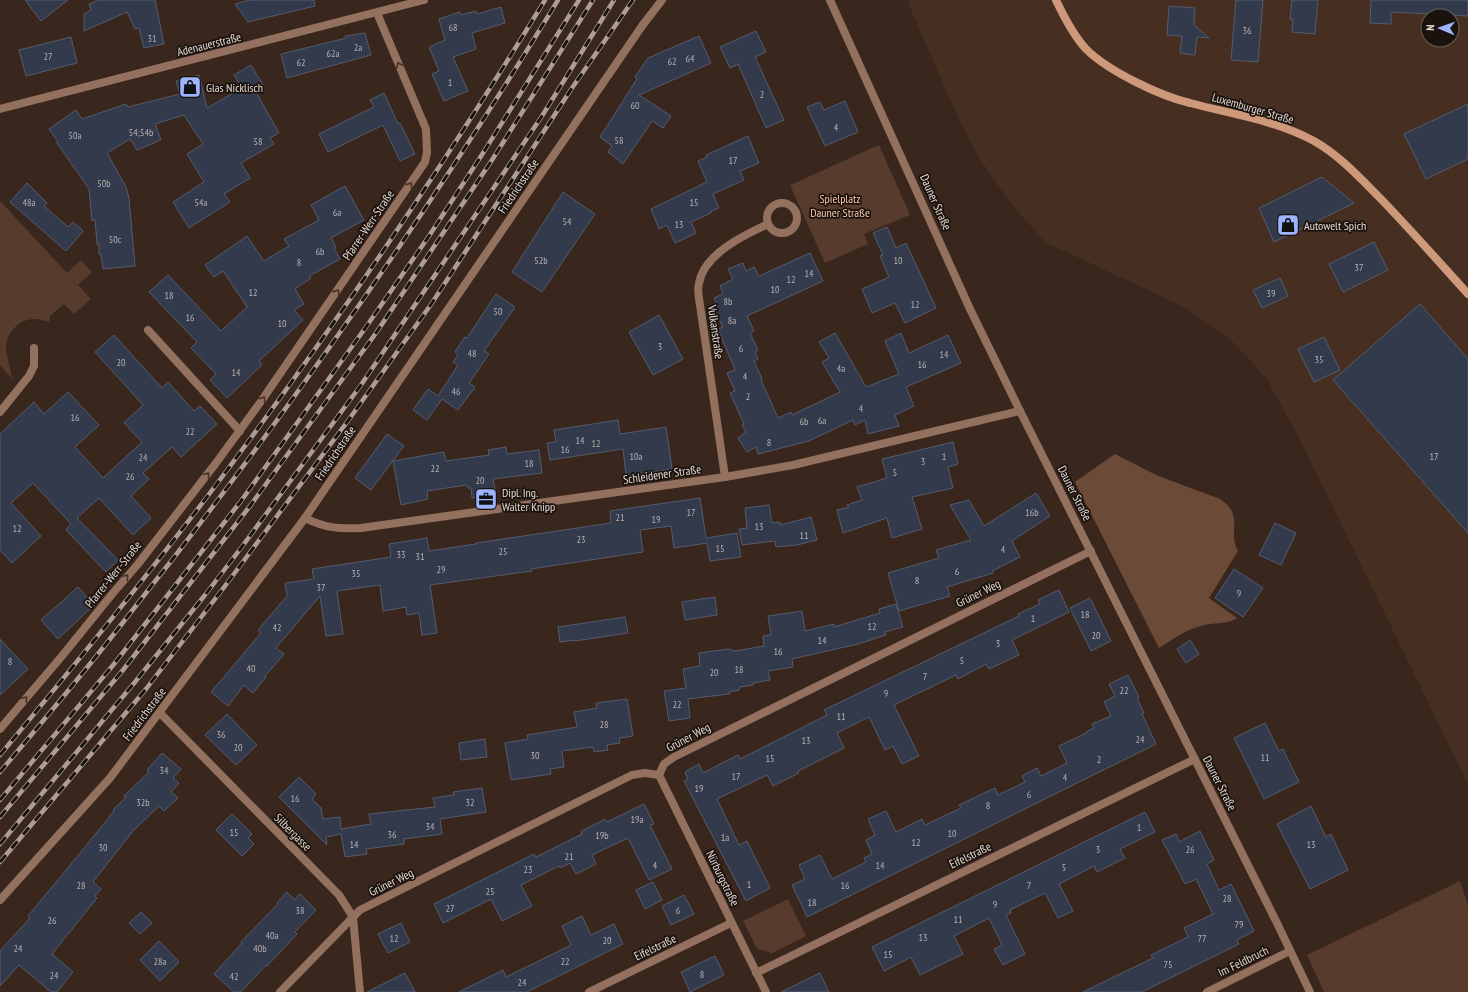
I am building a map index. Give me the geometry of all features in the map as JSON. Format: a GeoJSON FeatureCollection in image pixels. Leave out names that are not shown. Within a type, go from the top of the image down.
{"type":"FeatureCollection","features":[{"type":"Feature","properties":{"kind":"main road","name":"Luxemburger Straße"},"geometry":{"type":"LineString","coordinates":[[1056,0],[1072,30],[1087,49],[1110,67],[1137,82],[1168,97],[1269,123],[1314,141],[1353,171],[1399,218],[1468,294]]}},
{"type":"Feature","properties":{"kind":"street","name":"Adenauerstraße"},"geometry":{"type":"LineString","coordinates":[[0,109],[424,0]]}},
{"type":"Feature","properties":{"kind":"street","name":"Friedrichstraße"},"geometry":{"type":"LineString","coordinates":[[0,900],[110,778],[305,518],[642,26],[662,0]]}},
{"type":"Feature","properties":{"kind":"street","name":"Dauner Straße"},"geometry":{"type":"LineString","coordinates":[[830,0],[970,309],[1310,992]]}},
{"type":"Feature","properties":{"kind":"street","name":"Pfarrer-Werr-Straße"},"geometry":{"type":"LineString","coordinates":[[0,729],[138,564],[240,431],[426,162],[426,129],[377,13]]}},
{"type":"Feature","properties":{"kind":"street","name":"Vulkanstraße"},"geometry":{"type":"LineString","coordinates":[[725,477],[698,284],[702,273],[723,249],[743,235],[768,224]]}},
{"type":"Feature","properties":{"kind":"street"},"geometry":{"type":"LineString","coordinates":[[148,330],[240,431]]}},
{"type":"Feature","properties":{"kind":"street"},"geometry":{"type":"LineString","coordinates":[[0,412],[29,376],[34,366],[34,348]]}},
{"type":"Feature","properties":{"kind":"street","name":"Schleidener Straße"},"geometry":{"type":"LineString","coordinates":[[305,518],[319,525],[346,529],[361,528],[725,477],[793,465],[1020,410]]}},
{"type":"Feature","properties":{"kind":"street","name":"Grüner Weg"},"geometry":{"type":"LineString","coordinates":[[280,992],[360,910],[632,775],[645,773],[659,775],[664,764],[674,756],[1091,551]]}},
{"type":"Feature","properties":{"kind":"street","name":"Silbergasse"},"geometry":{"type":"LineString","coordinates":[[160,713],[339,895],[353,917],[360,992]]}},
{"type":"Feature","properties":{"kind":"street","name":"Eifelstraße"},"geometry":{"type":"LineString","coordinates":[[756,973],[1195,759]]}},
{"type":"Feature","properties":{"kind":"street","name":"Nürburgstraße"},"geometry":{"type":"LineString","coordinates":[[659,775],[766,992]]}},
{"type":"Feature","properties":{"kind":"street","name":"Eifelstraße"},"geometry":{"type":"LineString","coordinates":[[589,992],[731,923]]}},
{"type":"Feature","properties":{"kind":"street","name":"Im Feldbruch"},"geometry":{"type":"LineString","coordinates":[[1207,992],[1290,951]]}},
{"type":"Feature","properties":{"kind":"shaded area"},"geometry":{"type":"Polygon","coordinates":[[[909,0],[1468,0],[1468,784],[1297,434],[1266,378],[1232,341],[1184,307],[1045,242],[1008,200],[978,156],[959,120],[907,1],[909,0]]]}},
{"type":"Feature","properties":{"kind":"shaded area"},"geometry":{"type":"Polygon","coordinates":[[[1115,454],[1156,475],[1220,499],[1228,505],[1234,518],[1234,538],[1238,551],[1209,598],[1237,618],[1229,622],[1205,625],[1195,628],[1159,648],[1075,482],[1115,454]]]}},
{"type":"Feature","properties":{"kind":"green space","name":"Spielplatz Dauner Straße"},"geometry":{"type":"Polygon","coordinates":[[[879,145],[910,215],[864,234],[868,244],[825,263],[790,185],[879,145]]]}},
{"type":"Feature","properties":{"kind":"green space"},"geometry":{"type":"Polygon","coordinates":[[[0,201],[67,273],[81,260],[92,272],[78,285],[91,299],[74,314],[64,304],[50,316],[49,322],[36,319],[23,321],[11,332],[8,337],[6,348],[12,379],[0,365],[0,201]]]}},
{"type":"Feature","properties":{"kind":"green space"},"geometry":{"type":"Polygon","coordinates":[[[1460,881],[1468,905],[1468,992],[1324,992],[1307,955],[1460,881]]]}},
{"type":"Feature","properties":{"kind":"green space"},"geometry":{"type":"Polygon","coordinates":[[[788,899],[806,936],[772,953],[757,949],[743,921],[788,899]]]}},
{"type":"Feature","properties":{"kind":"building"},"geometry":{"type":"Polygon","coordinates":[[[25,0],[68,0],[41,21],[25,0]]]}},
{"type":"Feature","properties":{"kind":"building"},"geometry":{"type":"Polygon","coordinates":[[[98,0],[155,0],[164,44],[144,48],[139,28],[135,29],[127,12],[84,31],[84,14],[91,10],[89,4],[98,0]]]}},
{"type":"Feature","properties":{"kind":"building"},"geometry":{"type":"Polygon","coordinates":[[[250,0],[314,0],[315,6],[248,22],[235,4],[250,0]]]}},
{"type":"Feature","properties":{"kind":"building"},"geometry":{"type":"Polygon","coordinates":[[[1236,0],[1263,0],[1258,62],[1231,60],[1236,0]]]}},
{"type":"Feature","properties":{"kind":"building"},"geometry":{"type":"Polygon","coordinates":[[[1292,0],[1318,0],[1315,34],[1292,32],[1293,19],[1290,19],[1292,0]]]}},
{"type":"Feature","properties":{"kind":"building"},"geometry":{"type":"Polygon","coordinates":[[[1371,0],[1468,0],[1468,16],[1460,16],[1460,8],[1420,8],[1420,14],[1391,12],[1391,24],[1370,23],[1371,0]]]}},
{"type":"Feature","properties":{"kind":"building"},"geometry":{"type":"Polygon","coordinates":[[[1169,6],[1195,8],[1194,25],[1209,38],[1197,37],[1195,55],[1180,53],[1182,36],[1167,35],[1169,6]]]}},
{"type":"Feature","properties":{"kind":"building"},"geometry":{"type":"Polygon","coordinates":[[[501,7],[505,23],[472,33],[476,49],[453,57],[468,91],[444,101],[432,74],[439,71],[429,47],[445,40],[439,19],[460,12],[461,15],[476,11],[477,14],[501,7]]]}},
{"type":"Feature","properties":{"kind":"building"},"geometry":{"type":"Polygon","coordinates":[[[756,31],[766,52],[755,57],[784,120],[766,128],[738,64],[730,68],[720,47],[756,31]]]}},
{"type":"Feature","properties":{"kind":"building"},"geometry":{"type":"Polygon","coordinates":[[[365,33],[371,55],[287,78],[281,54],[346,38],[345,36],[365,33]]]}},
{"type":"Feature","properties":{"kind":"building"},"geometry":{"type":"Polygon","coordinates":[[[699,36],[711,63],[639,95],[671,116],[663,128],[652,121],[623,164],[608,152],[612,146],[600,137],[637,79],[635,77],[648,58],[699,36]]]}},
{"type":"Feature","properties":{"kind":"building"},"geometry":{"type":"Polygon","coordinates":[[[71,37],[77,63],[26,76],[19,50],[71,37]]]}},
{"type":"Feature","properties":{"kind":"building"},"geometry":{"type":"Polygon","coordinates":[[[251,65],[263,85],[255,90],[279,133],[270,138],[274,144],[241,163],[250,178],[224,194],[230,202],[189,228],[173,202],[204,182],[187,154],[203,144],[184,115],[155,124],[161,140],[137,150],[130,139],[107,153],[126,187],[129,198],[135,266],[103,269],[101,254],[99,254],[99,244],[97,244],[95,219],[92,221],[89,189],[49,129],[76,110],[82,119],[126,104],[128,107],[180,94],[176,81],[199,75],[207,108],[242,88],[234,75],[251,65]]]}},
{"type":"Feature","properties":{"kind":"building"},"geometry":{"type":"Polygon","coordinates":[[[384,93],[398,124],[400,123],[415,154],[400,161],[383,125],[328,152],[319,134],[374,107],[370,100],[384,93]]]}},
{"type":"Feature","properties":{"kind":"building"},"geometry":{"type":"Polygon","coordinates":[[[845,101],[858,132],[825,146],[807,107],[820,102],[824,110],[845,101]]]}},
{"type":"Feature","properties":{"kind":"building"},"geometry":{"type":"Polygon","coordinates":[[[1468,104],[1468,159],[1426,179],[1404,134],[1468,104]]]}},
{"type":"Feature","properties":{"kind":"building"},"geometry":{"type":"Polygon","coordinates":[[[748,136],[759,163],[740,171],[744,180],[713,194],[719,208],[691,222],[696,233],[675,243],[667,225],[659,229],[651,209],[707,182],[698,161],[707,157],[706,155],[748,136]]]}},
{"type":"Feature","properties":{"kind":"building","name":"Autowelt Spich"},"geometry":{"type":"Polygon","coordinates":[[[1322,177],[1354,203],[1274,242],[1259,208],[1322,177]]]}},
{"type":"Feature","properties":{"kind":"building"},"geometry":{"type":"Polygon","coordinates":[[[27,183],[47,203],[44,206],[68,227],[73,222],[83,231],[66,251],[10,202],[27,183]]]}},
{"type":"Feature","properties":{"kind":"building"},"geometry":{"type":"Polygon","coordinates":[[[345,186],[364,220],[331,238],[340,259],[309,276],[311,278],[295,289],[304,304],[294,310],[303,320],[259,361],[262,365],[227,398],[210,380],[216,374],[191,348],[197,342],[149,292],[168,275],[221,331],[247,307],[223,271],[214,277],[205,265],[247,236],[264,261],[289,246],[284,239],[319,220],[311,205],[345,186]]]}},
{"type":"Feature","properties":{"kind":"building"},"geometry":{"type":"Polygon","coordinates":[[[563,192],[595,214],[542,292],[512,272],[563,192]]]}},
{"type":"Feature","properties":{"kind":"building"},"geometry":{"type":"Polygon","coordinates":[[[887,227],[896,248],[906,243],[936,308],[905,323],[895,303],[872,313],[862,289],[889,277],[880,256],[883,255],[873,233],[887,227]]]}},
{"type":"Feature","properties":{"kind":"building"},"geometry":{"type":"Polygon","coordinates":[[[1374,242],[1388,270],[1343,292],[1329,264],[1374,242]]]}},
{"type":"Feature","properties":{"kind":"building"},"geometry":{"type":"Polygon","coordinates":[[[810,253],[823,281],[747,316],[754,331],[750,333],[758,350],[755,352],[758,359],[754,361],[778,418],[791,412],[792,415],[840,392],[822,362],[829,358],[819,342],[835,333],[866,387],[899,374],[885,341],[901,333],[909,353],[948,335],[961,363],[906,387],[914,406],[895,415],[899,426],[868,434],[865,420],[855,425],[853,420],[809,441],[758,454],[756,447],[747,452],[738,438],[746,432],[730,393],[735,391],[727,373],[735,370],[718,329],[723,327],[714,309],[718,307],[714,298],[723,294],[720,286],[733,279],[728,269],[743,263],[746,271],[754,267],[759,276],[810,253]]]}},
{"type":"Feature","properties":{"kind":"building"},"geometry":{"type":"Polygon","coordinates":[[[1280,278],[1288,296],[1262,308],[1253,290],[1280,278]]]}},
{"type":"Feature","properties":{"kind":"building"},"geometry":{"type":"Polygon","coordinates":[[[496,294],[515,307],[484,351],[489,354],[469,383],[475,387],[458,410],[442,399],[427,420],[413,410],[428,389],[438,396],[458,365],[453,362],[458,355],[455,352],[465,337],[467,338],[496,294]]]}},
{"type":"Feature","properties":{"kind":"building"},"geometry":{"type":"Polygon","coordinates":[[[1420,304],[1468,359],[1468,533],[1333,380],[1420,304]]]}},
{"type":"Feature","properties":{"kind":"building"},"geometry":{"type":"Polygon","coordinates":[[[659,315],[683,359],[653,375],[629,332],[659,315]]]}},
{"type":"Feature","properties":{"kind":"building"},"geometry":{"type":"Polygon","coordinates":[[[114,335],[162,388],[168,382],[194,411],[200,406],[217,424],[181,457],[172,447],[143,473],[149,479],[131,496],[151,518],[133,535],[99,498],[77,518],[118,560],[106,572],[66,530],[71,524],[33,483],[11,503],[41,536],[12,563],[0,550],[0,434],[34,402],[44,414],[68,392],[99,425],[75,447],[103,478],[142,442],[124,423],[143,405],[95,352],[114,335]]]}},
{"type":"Feature","properties":{"kind":"building"},"geometry":{"type":"Polygon","coordinates":[[[1324,337],[1340,370],[1314,382],[1298,349],[1324,337]]]}},
{"type":"Feature","properties":{"kind":"building"},"geometry":{"type":"Polygon","coordinates":[[[618,420],[620,434],[666,427],[672,469],[626,476],[623,449],[550,460],[547,443],[556,442],[554,430],[618,420]]]}},
{"type":"Feature","properties":{"kind":"building"},"geometry":{"type":"Polygon","coordinates":[[[387,434],[404,446],[371,490],[355,478],[387,434]]]}},
{"type":"Feature","properties":{"kind":"building"},"geometry":{"type":"Polygon","coordinates":[[[953,442],[958,464],[948,467],[953,488],[912,497],[922,529],[892,538],[887,518],[843,533],[837,510],[849,507],[847,505],[862,500],[857,487],[887,478],[882,459],[953,442]]]}},
{"type":"Feature","properties":{"kind":"building"},"geometry":{"type":"Polygon","coordinates":[[[506,447],[507,454],[539,450],[542,473],[493,479],[496,494],[472,498],[471,488],[468,488],[467,485],[427,491],[428,499],[401,505],[393,461],[444,452],[446,461],[489,455],[488,450],[506,447]]]}},
{"type":"Feature","properties":{"kind":"building"},"geometry":{"type":"Polygon","coordinates":[[[1036,493],[1050,516],[1012,541],[1020,557],[992,571],[993,573],[947,587],[950,596],[899,611],[888,573],[939,558],[936,550],[971,540],[950,505],[969,500],[984,526],[1036,493]]]}},
{"type":"Feature","properties":{"kind":"building"},"geometry":{"type":"Polygon","coordinates":[[[700,498],[706,538],[737,533],[741,557],[710,561],[707,543],[674,548],[671,526],[640,530],[643,552],[531,569],[532,571],[430,585],[437,633],[422,635],[419,613],[407,615],[406,607],[383,611],[380,585],[337,591],[343,634],[326,636],[320,596],[276,648],[284,654],[253,693],[244,685],[228,706],[211,692],[261,633],[258,630],[287,596],[285,583],[314,579],[312,569],[391,557],[389,544],[427,538],[429,551],[611,523],[610,511],[700,498]]]}},
{"type":"Feature","properties":{"kind":"building"},"geometry":{"type":"Polygon","coordinates":[[[769,505],[772,523],[780,522],[780,525],[811,517],[817,540],[797,545],[776,547],[775,541],[742,545],[739,529],[747,528],[745,508],[769,505]]]}},
{"type":"Feature","properties":{"kind":"building"},"geometry":{"type":"Polygon","coordinates":[[[1275,523],[1296,533],[1281,565],[1259,555],[1275,523]]]}},
{"type":"Feature","properties":{"kind":"building"},"geometry":{"type":"Polygon","coordinates":[[[1234,569],[1263,588],[1243,617],[1215,598],[1234,569]]]}},
{"type":"Feature","properties":{"kind":"building"},"geometry":{"type":"Polygon","coordinates":[[[78,587],[94,605],[58,639],[41,620],[78,587]]]}},
{"type":"Feature","properties":{"kind":"building"},"geometry":{"type":"Polygon","coordinates":[[[1059,590],[1069,612],[1012,640],[1019,655],[989,669],[986,664],[958,679],[956,675],[894,705],[919,756],[902,764],[893,746],[885,750],[869,717],[837,733],[844,748],[798,771],[799,773],[773,786],[767,775],[717,799],[739,845],[747,841],[770,888],[746,901],[684,781],[688,779],[685,772],[699,764],[703,773],[738,755],[740,759],[827,715],[824,710],[1019,616],[1018,614],[1040,604],[1038,600],[1059,590]]]}},
{"type":"Feature","properties":{"kind":"building"},"geometry":{"type":"Polygon","coordinates":[[[715,597],[717,615],[685,620],[682,602],[715,597]]]}},
{"type":"Feature","properties":{"kind":"building"},"geometry":{"type":"Polygon","coordinates":[[[1090,598],[1111,641],[1091,651],[1070,608],[1090,598]]]}},
{"type":"Feature","properties":{"kind":"building"},"geometry":{"type":"Polygon","coordinates":[[[896,604],[903,627],[885,632],[886,635],[858,644],[792,659],[793,667],[768,671],[770,680],[740,687],[739,690],[729,692],[729,694],[688,699],[690,718],[669,721],[664,691],[686,688],[683,669],[700,666],[699,653],[728,649],[735,651],[764,646],[763,636],[771,635],[768,616],[802,611],[805,631],[834,624],[834,627],[880,613],[879,609],[896,604]]]}},
{"type":"Feature","properties":{"kind":"building"},"geometry":{"type":"Polygon","coordinates":[[[625,617],[628,633],[560,642],[558,627],[625,617]]]}},
{"type":"Feature","properties":{"kind":"building"},"geometry":{"type":"Polygon","coordinates":[[[0,639],[28,669],[0,695],[0,639]]]}},
{"type":"Feature","properties":{"kind":"building"},"geometry":{"type":"Polygon","coordinates":[[[1190,640],[1199,654],[1186,663],[1177,649],[1190,640]]]}},
{"type":"Feature","properties":{"kind":"building"},"geometry":{"type":"Polygon","coordinates":[[[1128,675],[1139,697],[1137,698],[1144,713],[1142,714],[1156,744],[807,917],[792,885],[805,879],[799,865],[820,855],[832,879],[866,862],[864,858],[872,854],[866,840],[875,835],[868,819],[886,811],[896,832],[922,819],[925,825],[961,808],[959,805],[995,788],[998,795],[1025,782],[1022,776],[1037,768],[1041,776],[1067,763],[1059,746],[1094,728],[1092,724],[1111,716],[1104,702],[1115,696],[1109,684],[1128,675]]]}},
{"type":"Feature","properties":{"kind":"building"},"geometry":{"type":"Polygon","coordinates":[[[627,699],[633,736],[619,738],[620,743],[607,745],[608,750],[594,752],[593,747],[562,751],[564,767],[550,769],[551,774],[511,780],[505,743],[528,739],[527,735],[577,727],[574,712],[597,708],[596,703],[627,699]]]}},
{"type":"Feature","properties":{"kind":"building"},"geometry":{"type":"Polygon","coordinates":[[[227,714],[257,745],[236,765],[205,735],[227,714]]]}},
{"type":"Feature","properties":{"kind":"building"},"geometry":{"type":"Polygon","coordinates":[[[1265,723],[1279,751],[1283,749],[1299,782],[1264,799],[1234,738],[1265,723]]]}},
{"type":"Feature","properties":{"kind":"building"},"geometry":{"type":"Polygon","coordinates":[[[485,739],[487,757],[461,760],[459,743],[485,739]]]}},
{"type":"Feature","properties":{"kind":"building"},"geometry":{"type":"Polygon","coordinates":[[[162,753],[181,769],[173,778],[179,783],[171,792],[178,798],[164,811],[159,806],[133,831],[93,882],[101,889],[95,896],[97,898],[52,954],[73,972],[57,992],[51,992],[19,965],[0,986],[0,951],[30,918],[28,916],[114,811],[113,810],[126,797],[124,796],[149,772],[147,770],[162,753]]]}},
{"type":"Feature","properties":{"kind":"building"},"geometry":{"type":"Polygon","coordinates":[[[299,777],[316,794],[312,799],[321,808],[323,819],[340,817],[341,829],[371,824],[369,814],[435,807],[433,798],[454,795],[453,792],[482,788],[486,812],[440,819],[442,834],[404,839],[404,844],[366,849],[367,854],[345,857],[341,834],[326,837],[327,845],[279,797],[299,777]]]}},
{"type":"Feature","properties":{"kind":"building"},"geometry":{"type":"Polygon","coordinates":[[[644,804],[654,824],[650,825],[672,869],[649,880],[628,838],[592,855],[596,864],[576,874],[570,863],[560,868],[559,866],[521,885],[532,906],[502,921],[491,899],[443,923],[434,904],[534,854],[536,857],[582,834],[581,831],[605,819],[607,822],[644,804]]]}},
{"type":"Feature","properties":{"kind":"building"},"geometry":{"type":"Polygon","coordinates":[[[1311,806],[1326,837],[1331,834],[1348,870],[1310,889],[1277,824],[1311,806]]]}},
{"type":"Feature","properties":{"kind":"building"},"geometry":{"type":"Polygon","coordinates":[[[1145,812],[1155,832],[1120,849],[1125,858],[1097,872],[1094,866],[1059,884],[1073,911],[1058,918],[1045,893],[1010,910],[1011,913],[1006,915],[1025,954],[1003,965],[994,949],[1002,945],[989,918],[954,936],[963,954],[920,975],[911,957],[884,971],[872,947],[1145,812]]]}},
{"type":"Feature","properties":{"kind":"building"},"geometry":{"type":"Polygon","coordinates":[[[232,814],[252,834],[248,838],[254,844],[242,856],[216,830],[232,814]]]}},
{"type":"Feature","properties":{"kind":"building"},"geometry":{"type":"Polygon","coordinates":[[[1200,831],[1214,860],[1207,864],[1219,890],[1231,884],[1254,931],[1237,940],[1239,944],[1142,992],[1083,992],[1153,958],[1151,955],[1188,937],[1184,928],[1213,914],[1196,879],[1185,884],[1162,840],[1176,834],[1179,842],[1200,831]]]}},
{"type":"Feature","properties":{"kind":"building"},"geometry":{"type":"Polygon","coordinates":[[[653,882],[662,900],[645,909],[636,890],[653,882]]]}},
{"type":"Feature","properties":{"kind":"building"},"geometry":{"type":"Polygon","coordinates":[[[287,892],[295,900],[300,894],[316,910],[295,932],[297,934],[241,992],[234,992],[214,974],[242,943],[241,942],[278,904],[277,903],[287,892]]]}},
{"type":"Feature","properties":{"kind":"building"},"geometry":{"type":"Polygon","coordinates":[[[684,895],[694,914],[671,925],[662,906],[684,895]]]}},
{"type":"Feature","properties":{"kind":"building"},"geometry":{"type":"Polygon","coordinates":[[[141,912],[152,923],[140,934],[129,923],[141,912]]]}},
{"type":"Feature","properties":{"kind":"building"},"geometry":{"type":"Polygon","coordinates":[[[582,916],[591,935],[614,924],[623,944],[527,992],[459,992],[503,970],[506,977],[571,945],[562,926],[582,916]]]}},
{"type":"Feature","properties":{"kind":"building"},"geometry":{"type":"Polygon","coordinates":[[[401,923],[410,942],[388,953],[378,934],[401,923]]]}},
{"type":"Feature","properties":{"kind":"building"},"geometry":{"type":"Polygon","coordinates":[[[159,941],[179,962],[160,981],[140,960],[159,941]]]}},
{"type":"Feature","properties":{"kind":"building"},"geometry":{"type":"Polygon","coordinates":[[[715,956],[724,975],[690,992],[681,972],[715,956]]]}},
{"type":"Feature","properties":{"kind":"building"},"geometry":{"type":"Polygon","coordinates":[[[405,973],[415,992],[367,992],[405,973]]]}},
{"type":"Feature","properties":{"kind":"building"},"geometry":{"type":"Polygon","coordinates":[[[820,973],[829,992],[781,992],[820,973]]]}},
{"type":"Feature","properties":{"kind":"railway"},"geometry":{"type":"LineString","coordinates":[[0,755],[139,585],[193,516],[305,364],[428,184],[507,62],[545,0]]}},
{"type":"Feature","properties":{"kind":"railway"},"geometry":{"type":"LineString","coordinates":[[0,772],[117,631],[224,492],[324,355],[421,215],[558,0]]}},
{"type":"Feature","properties":{"kind":"railway"},"geometry":{"type":"LineString","coordinates":[[0,800],[114,664],[241,501],[366,327],[429,236],[579,0]]}},
{"type":"Feature","properties":{"kind":"railway"},"geometry":{"type":"LineString","coordinates":[[0,817],[123,670],[250,506],[376,333],[492,160],[593,0]]}},
{"type":"Feature","properties":{"kind":"railway"},"geometry":{"type":"LineString","coordinates":[[0,844],[135,682],[205,595],[361,385],[542,116],[614,0]]}},
{"type":"Feature","properties":{"kind":"railway"},"geometry":{"type":"LineString","coordinates":[[0,862],[146,689],[350,418],[432,303],[572,88],[633,0]]}},
{"type":"Feature","properties":{"kind":"place","name":"Glas Nicklisch"},"geometry":{"type":"Point","coordinates":[190,87]}},
{"type":"Feature","properties":{"kind":"place","name":"Autowelt Spich"},"geometry":{"type":"Point","coordinates":[1288,225]}},
{"type":"Feature","properties":{"kind":"place","name":"Dipl. Ing. Walter Knipp"},"geometry":{"type":"Point","coordinates":[486,499]}}]}
